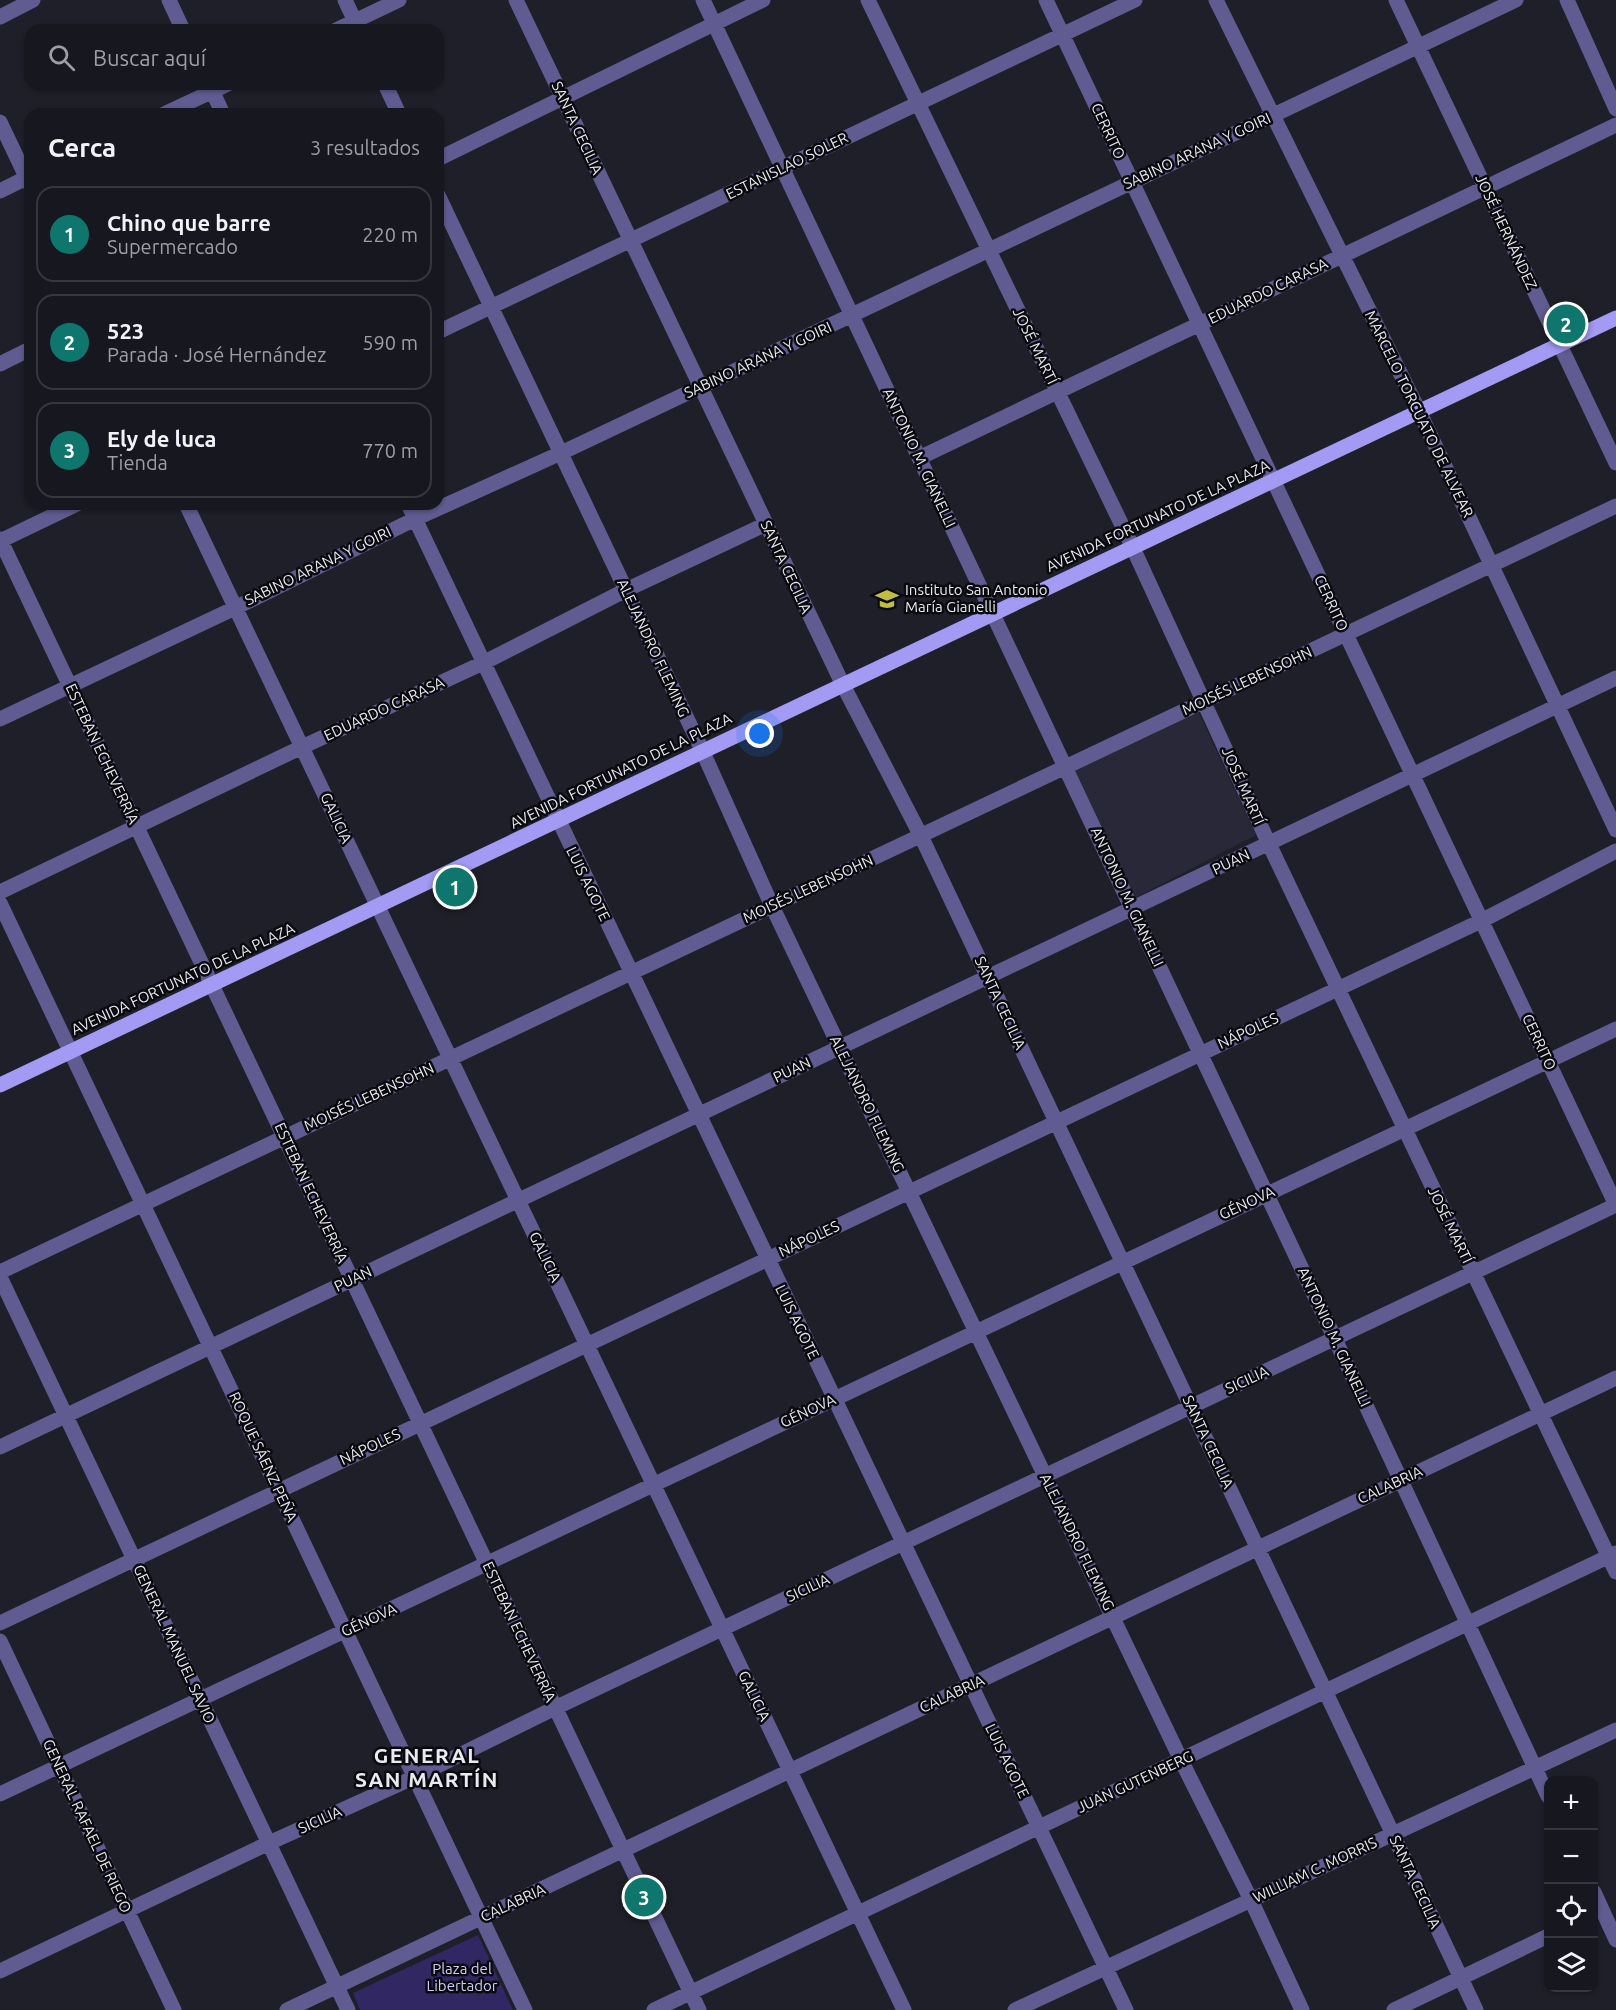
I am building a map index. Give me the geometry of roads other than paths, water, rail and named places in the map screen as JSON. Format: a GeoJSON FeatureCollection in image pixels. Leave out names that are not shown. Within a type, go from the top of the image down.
{"type":"FeatureCollection","features":[{"type":"Feature","properties":{"kind":"main road","name":"AVENIDA FORTUNATO DE LA PLAZA"},"geometry":{"type":"LineString","coordinates":[[0,1085],[1616,318]]}},
{"type":"Feature","properties":{"kind":"street"},"geometry":{"type":"LineString","coordinates":[[0,17],[33,0]]}},
{"type":"Feature","properties":{"kind":"street"},"geometry":{"type":"LineString","coordinates":[[169,0],[180,24]]}},
{"type":"Feature","properties":{"kind":"street"},"geometry":{"type":"LineString","coordinates":[[345,0],[357,24]]}},
{"type":"Feature","properties":{"kind":"street"},"geometry":{"type":"LineString","coordinates":[[359,24],[399,0]]}},
{"type":"Feature","properties":{"kind":"street","name":"SANTA CECILIA"},"geometry":{"type":"LineString","coordinates":[[516,0],[843,685],[921,836],[1476,2010]]}},
{"type":"Feature","properties":{"kind":"street","name":"ANTONIO M. GIANELLI"},"geometry":{"type":"LineString","coordinates":[[702,0],[1267,1194],[1544,1787]]}},
{"type":"Feature","properties":{"kind":"street"},"geometry":{"type":"LineString","coordinates":[[444,156],[763,0]]}},
{"type":"Feature","properties":{"kind":"street","name":"JOSÉ MARTÍ"},"geometry":{"type":"LineString","coordinates":[[868,0],[1133,548],[1269,844],[1540,1414],[1612,1555],[1616,1572]]}},
{"type":"Feature","properties":{"kind":"street","name":"CERRITO"},"geometry":{"type":"LineString","coordinates":[[1046,0],[1616,1205]]}},
{"type":"Feature","properties":{"kind":"street","name":"ESTANISLAO SOLER"},"geometry":{"type":"LineString","coordinates":[[444,329],[1135,0]]}},
{"type":"Feature","properties":{"kind":"street","name":"MARCELO TORCUATO DE ALVEAR"},"geometry":{"type":"LineString","coordinates":[[1216,0],[1419,411],[1616,830]]}},
{"type":"Feature","properties":{"kind":"street","name":"JOSÉ HERNÁNDEZ"},"geometry":{"type":"LineString","coordinates":[[1396,0],[1616,463]]}},
{"type":"Feature","properties":{"kind":"street","name":"SABINO ARANA Y GOIRI"},"geometry":{"type":"LineString","coordinates":[[444,506],[701,387],[1516,0]]}},
{"type":"Feature","properties":{"kind":"street"},"geometry":{"type":"LineString","coordinates":[[1567,0],[1616,109]]}},
{"type":"Feature","properties":{"kind":"street"},"geometry":{"type":"LineString","coordinates":[[175,108],[206,90]]}},
{"type":"Feature","properties":{"kind":"street"},"geometry":{"type":"LineString","coordinates":[[211,90],[220,108]]}},
{"type":"Feature","properties":{"kind":"street"},"geometry":{"type":"LineString","coordinates":[[388,90],[396,108]]}},
{"type":"Feature","properties":{"kind":"street"},"geometry":{"type":"LineString","coordinates":[[0,122],[24,170]]}},
{"type":"Feature","properties":{"kind":"street","name":"EDUARDO CARASA"},"geometry":{"type":"LineString","coordinates":[[919,458],[1616,125]]}},
{"type":"Feature","properties":{"kind":"street"},"geometry":{"type":"LineString","coordinates":[[0,191],[24,182]]}},
{"type":"Feature","properties":{"kind":"street","name":"ALEJANDRO FLEMING"},"geometry":{"type":"LineString","coordinates":[[444,208],[702,750],[772,906],[1302,2010]]}},
{"type":"Feature","properties":{"kind":"street"},"geometry":{"type":"LineString","coordinates":[[0,364],[24,352]]}},
{"type":"Feature","properties":{"kind":"street","name":"MOISÉS LEBENSOHN"},"geometry":{"type":"LineString","coordinates":[[0,1272],[1616,506]]}},
{"type":"Feature","properties":{"kind":"street"},"geometry":{"type":"LineString","coordinates":[[0,540],[64,510]]}},
{"type":"Feature","properties":{"kind":"street","name":"GALICIA"},"geometry":{"type":"LineString","coordinates":[[189,510],[904,2010]]}},
{"type":"Feature","properties":{"kind":"street","name":"LUIS AGOTE"},"geometry":{"type":"LineString","coordinates":[[411,510],[1126,2010]]}},
{"type":"Feature","properties":{"kind":"street","name":"SABINO ARANA Y GOIRI"},"geometry":{"type":"LineString","coordinates":[[0,719],[435,510]]}},
{"type":"Feature","properties":{"kind":"street","name":"EDUARDO CARASA"},"geometry":{"type":"LineString","coordinates":[[0,892],[483,663],[626,590],[766,524]]}},
{"type":"Feature","properties":{"kind":"street","name":"ESTEBAN ECHEVERRÍA"},"geometry":{"type":"LineString","coordinates":[[0,540],[699,2010]]}},
{"type":"Feature","properties":{"kind":"street","name":"PUAN"},"geometry":{"type":"LineString","coordinates":[[0,1447],[1616,678]]}},
{"type":"Feature","properties":{"kind":"street","name":"NÁPOLES"},"geometry":{"type":"LineString","coordinates":[[0,1623],[1481,921],[1616,851]]}},
{"type":"Feature","properties":{"kind":"street","name":"ROQUE SÁENZ PEÑA"},"geometry":{"type":"LineString","coordinates":[[0,903],[525,2010]]}},
{"type":"Feature","properties":{"kind":"street","name":"GÉNOVA"},"geometry":{"type":"LineString","coordinates":[[0,1794],[1616,1029]]}},
{"type":"Feature","properties":{"kind":"street","name":"SICILIA"},"geometry":{"type":"LineString","coordinates":[[0,1971],[268,1843],[415,1777],[555,1708],[1616,1205]]}},
{"type":"Feature","properties":{"kind":"street","name":"GENERAL MANUEL SAVIO"},"geometry":{"type":"LineString","coordinates":[[0,1277],[348,2010]]}},
{"type":"Feature","properties":{"kind":"street","name":"CALABRIA"},"geometry":{"type":"LineString","coordinates":[[287,2010],[1616,1378]]}},
{"type":"Feature","properties":{"kind":"street","name":"JUAN GUTENBERG"},"geometry":{"type":"LineString","coordinates":[[654,2010],[1612,1555]]}},
{"type":"Feature","properties":{"kind":"street","name":"GENERAL RAFAEL DE RIEGO"},"geometry":{"type":"LineString","coordinates":[[0,1641],[174,2010]]}},
{"type":"Feature","properties":{"kind":"street","name":"WILLIAM C. MORRIS"},"geometry":{"type":"LineString","coordinates":[[1015,2010],[1616,1730]]}},
{"type":"Feature","properties":{"kind":"street"},"geometry":{"type":"LineString","coordinates":[[1604,1910],[1616,1940]]}},
{"type":"Feature","properties":{"kind":"street"},"geometry":{"type":"LineString","coordinates":[[1394,2010],[1544,1938]]}},
{"type":"Feature","properties":{"kind":"place","name":"523"},"geometry":{"type":"Point","coordinates":[1566,324]}},
{"type":"Feature","properties":{"kind":"place","name":"Instituto San Antonio María Gianelli"},"geometry":{"type":"Point","coordinates":[887,599]}},
{"type":"Feature","properties":{"kind":"place","name":"Chino que barre"},"geometry":{"type":"Point","coordinates":[455,887]}},
{"type":"Feature","properties":{"kind":"place","name":"Ely de luca"},"geometry":{"type":"Point","coordinates":[644,1897]}},
{"type":"Feature","properties":{"kind":"district","name":"GENERAL SAN MARTÍN"},"geometry":{"type":"Point","coordinates":[427,1768]}},
{"type":"Feature","properties":{"kind":"park label","name":"Plaza del Libertador"},"geometry":{"type":"Point","coordinates":[462,1978]}}]}
